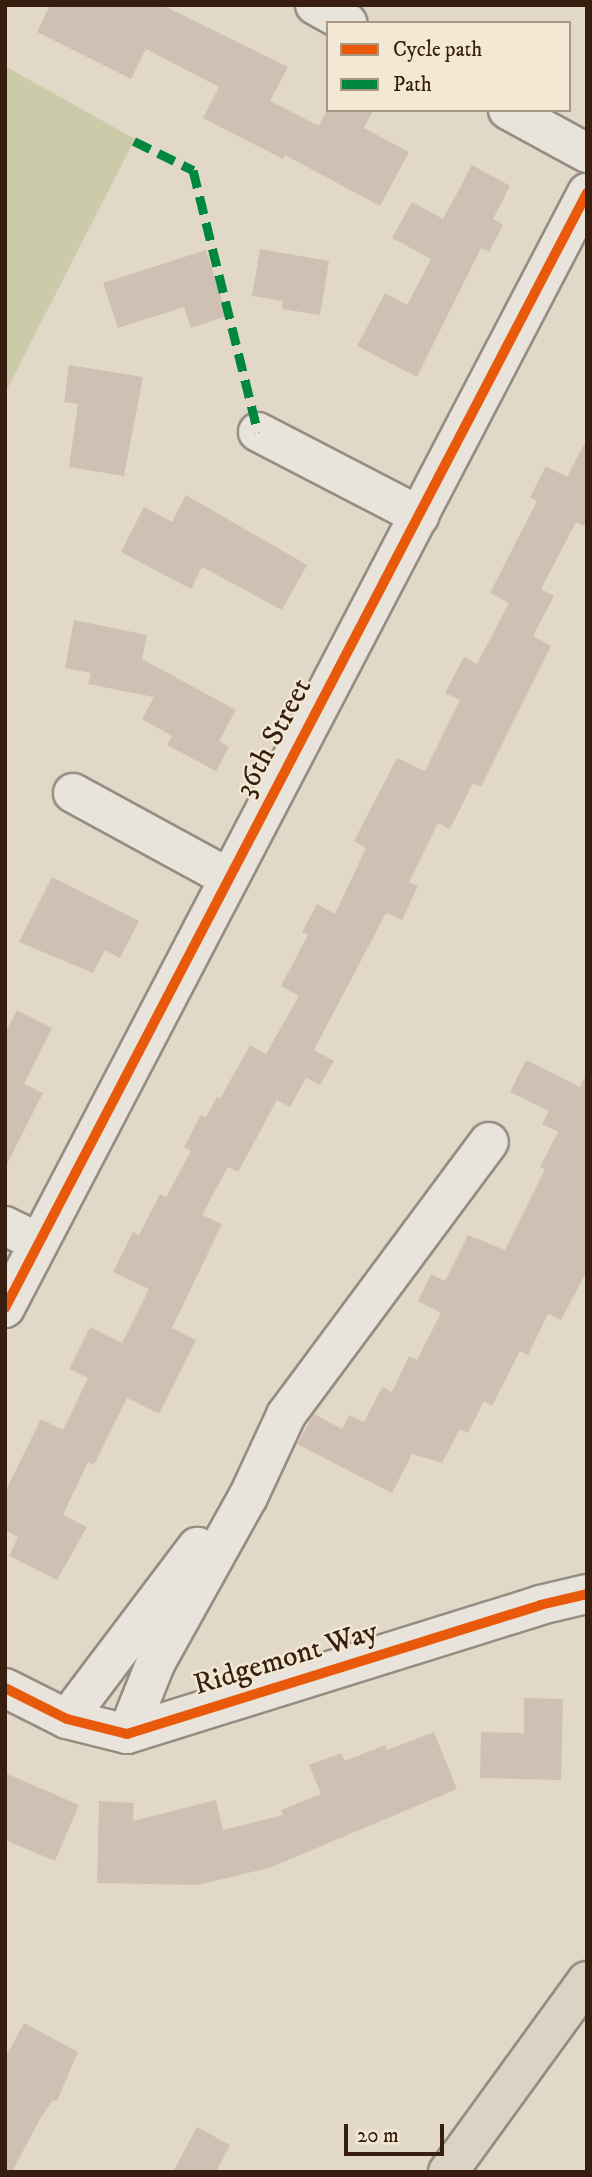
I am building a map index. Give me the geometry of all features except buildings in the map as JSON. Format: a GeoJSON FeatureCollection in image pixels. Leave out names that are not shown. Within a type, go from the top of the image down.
{"type":"FeatureCollection","features":[{"type":"Feature","properties":{"kind":"main road"},"geometry":{"type":"LineString","coordinates":[[449,2172],[587,1981]]}},
{"type":"Feature","properties":{"kind":"street"},"geometry":{"type":"LineString","coordinates":[[315,5],[343,21]]}},
{"type":"Feature","properties":{"kind":"street"},"geometry":{"type":"LineString","coordinates":[[512,112],[587,153]]}},
{"type":"Feature","properties":{"kind":"street","name":"36th Street"},"geometry":{"type":"LineString","coordinates":[[5,1308],[22,1234],[227,877],[420,516],[587,193]]}},
{"type":"Feature","properties":{"kind":"street"},"geometry":{"type":"LineString","coordinates":[[258,432],[420,516]]}},
{"type":"Feature","properties":{"kind":"street"},"geometry":{"type":"LineString","coordinates":[[73,793],[227,877]]}},
{"type":"Feature","properties":{"kind":"street"},"geometry":{"type":"LineString","coordinates":[[5,1688],[67,1719],[127,1734],[156,1662],[248,1497],[286,1415],[489,1142]]}},
{"type":"Feature","properties":{"kind":"street"},"geometry":{"type":"LineString","coordinates":[[67,1719],[213,1525],[248,1497]]}},
{"type":"Feature","properties":{"kind":"street","name":"Ridgemont Way"},"geometry":{"type":"LineString","coordinates":[[127,1734],[540,1605],[587,1594]]}},
{"type":"Feature","properties":{"kind":"green space"},"geometry":{"type":"Polygon","coordinates":[[[5,66],[135,139],[5,393],[5,66]]]}},
{"type":"Feature","properties":{"kind":"marked path"},"geometry":{"type":"LineString","coordinates":[[134,141],[193,170],[258,432]]}},
{"type":"Feature","properties":{"kind":"cycle path"},"geometry":{"type":"LineString","coordinates":[[5,1308],[587,193]]}},
{"type":"Feature","properties":{"kind":"cycle path"},"geometry":{"type":"LineString","coordinates":[[5,1688],[67,1719],[127,1734],[540,1605],[587,1594]]}}]}
